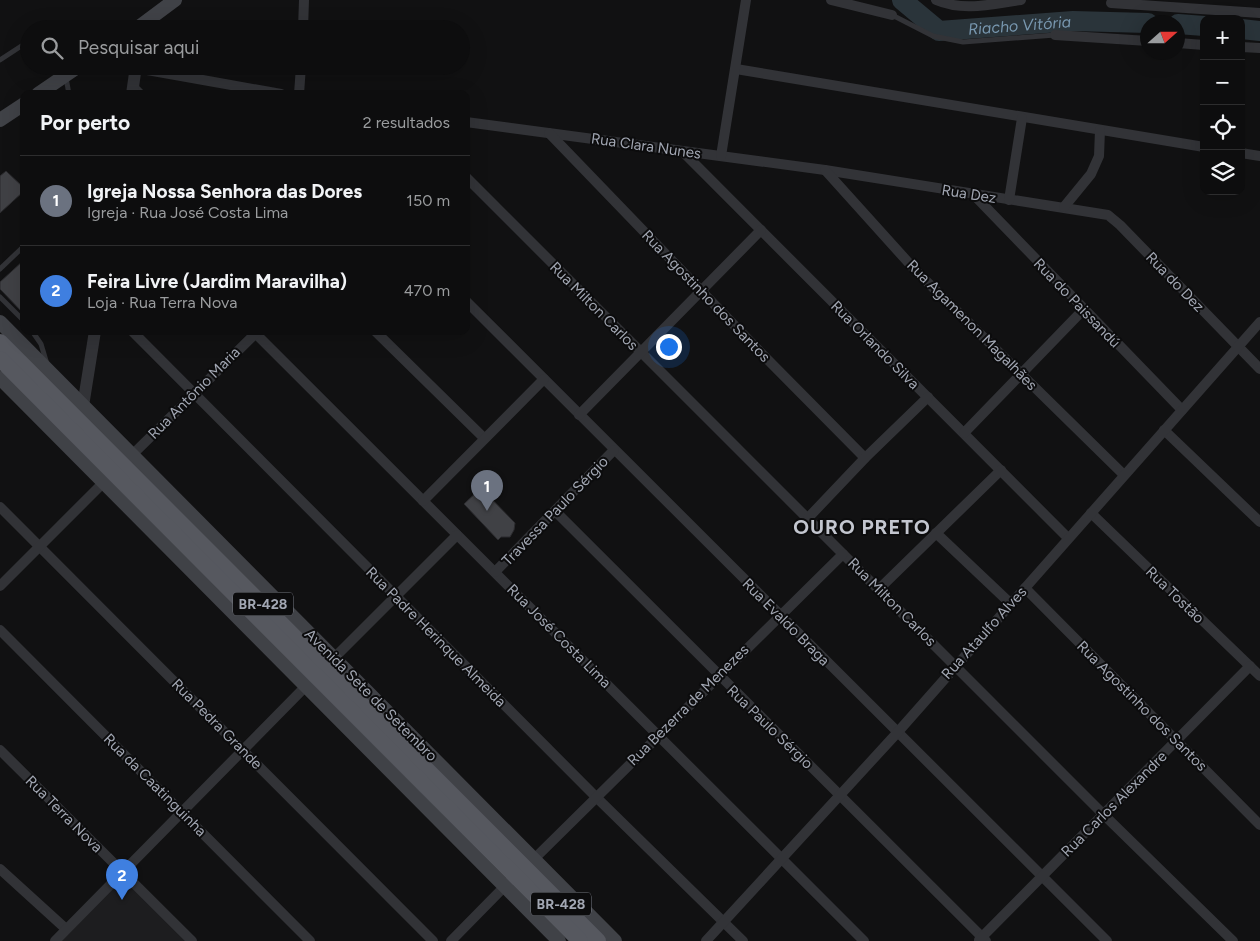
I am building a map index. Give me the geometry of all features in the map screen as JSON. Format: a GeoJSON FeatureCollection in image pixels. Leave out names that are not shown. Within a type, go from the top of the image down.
{"type":"FeatureCollection","features":[{"type":"Feature","properties":{"kind":"highway","name":"Avenida Sete de Setembro"},"geometry":{"type":"LineString","coordinates":[[0,342],[44,376],[519,872]]}},
{"type":"Feature","properties":{"kind":"highway","name":"Avenida Sete de Setembro"},"geometry":{"type":"LineString","coordinates":[[0,359],[519,872],[590,939]]}},
{"type":"Feature","properties":{"kind":"highway"},"geometry":{"type":"LineString","coordinates":[[588,914],[590,939]]}},
{"type":"Feature","properties":{"kind":"main road"},"geometry":{"type":"LineString","coordinates":[[149,20],[175,0]]}},
{"type":"Feature","properties":{"kind":"main road"},"geometry":{"type":"LineString","coordinates":[[44,90],[66,75]]}},
{"type":"Feature","properties":{"kind":"main road"},"geometry":{"type":"LineString","coordinates":[[0,120],[20,107]]}},
{"type":"Feature","properties":{"kind":"main road","name":"Avenida Sete de Setembro"},"geometry":{"type":"LineString","coordinates":[[0,322],[44,376],[83,406],[334,658],[519,872],[559,941]]}},
{"type":"Feature","properties":{"kind":"main road","name":"Avenida Sete de Setembro"},"geometry":{"type":"LineString","coordinates":[[0,378],[304,687],[519,872],[588,914],[615,941]]}},
{"type":"Feature","properties":{"kind":"street"},"geometry":{"type":"LineString","coordinates":[[303,20],[304,0]]}},
{"type":"Feature","properties":{"kind":"street"},"geometry":{"type":"LineString","coordinates":[[721,156],[746,0]]}},
{"type":"Feature","properties":{"kind":"street"},"geometry":{"type":"LineString","coordinates":[[831,0],[892,15]]}},
{"type":"Feature","properties":{"kind":"street"},"geometry":{"type":"LineString","coordinates":[[937,0],[966,7],[1021,0]]}},
{"type":"Feature","properties":{"kind":"street"},"geometry":{"type":"LineString","coordinates":[[1114,0],[1111,3],[1260,12]]}},
{"type":"Feature","properties":{"kind":"street"},"geometry":{"type":"LineString","coordinates":[[1247,12],[1249,0]]}},
{"type":"Feature","properties":{"kind":"street"},"geometry":{"type":"LineString","coordinates":[[1055,35],[1140,40]]}},
{"type":"Feature","properties":{"kind":"street"},"geometry":{"type":"LineString","coordinates":[[1185,44],[1200,45]]}},
{"type":"Feature","properties":{"kind":"street"},"geometry":{"type":"LineString","coordinates":[[1245,47],[1260,48]]}},
{"type":"Feature","properties":{"kind":"street"},"geometry":{"type":"LineString","coordinates":[[736,69],[1200,146]]}},
{"type":"Feature","properties":{"kind":"street"},"geometry":{"type":"LineString","coordinates":[[135,90],[136,75]]}},
{"type":"Feature","properties":{"kind":"street"},"geometry":{"type":"LineString","coordinates":[[177,75],[253,90]]}},
{"type":"Feature","properties":{"kind":"street"},"geometry":{"type":"LineString","coordinates":[[299,90],[300,75]]}},
{"type":"Feature","properties":{"kind":"street"},"geometry":{"type":"LineString","coordinates":[[1009,200],[1022,118]]}},
{"type":"Feature","properties":{"kind":"street","name":"Rua Clara Nunes"},"geometry":{"type":"LineString","coordinates":[[470,123],[825,170]]}},
{"type":"Feature","properties":{"kind":"street"},"geometry":{"type":"LineString","coordinates":[[1064,208],[1091,174],[1100,156],[1100,130]]}},
{"type":"Feature","properties":{"kind":"street","name":"Rua Agostinho dos Santos"},"geometry":{"type":"LineString","coordinates":[[549,133],[701,292],[865,458]]}},
{"type":"Feature","properties":{"kind":"street","name":"Rua Orlando Silva"},"geometry":{"type":"LineString","coordinates":[[682,151],[1068,538]]}},
{"type":"Feature","properties":{"kind":"street"},"geometry":{"type":"LineString","coordinates":[[1245,154],[1260,156]]}},
{"type":"Feature","properties":{"kind":"street","name":"Rua Dez"},"geometry":{"type":"LineString","coordinates":[[825,170],[1064,208],[1112,218]]}},
{"type":"Feature","properties":{"kind":"street","name":"Rua Agamenon Magalhães"},"geometry":{"type":"LineString","coordinates":[[825,170],[916,271],[1124,475]]}},
{"type":"Feature","properties":{"kind":"street","name":"Rua Milton Carlos"},"geometry":{"type":"LineString","coordinates":[[470,181],[640,353],[1233,941]]}},
{"type":"Feature","properties":{"kind":"street","name":"Rua do Paissandú"},"geometry":{"type":"LineString","coordinates":[[973,194],[1083,310],[1182,410]]}},
{"type":"Feature","properties":{"kind":"street","name":"Rua do Dez"},"geometry":{"type":"LineString","coordinates":[[1112,218],[1238,347]]}},
{"type":"Feature","properties":{"kind":"street"},"geometry":{"type":"LineString","coordinates":[[580,415],[761,230]]}},
{"type":"Feature","properties":{"kind":"street","name":"Rua Evaldo Braga"},"geometry":{"type":"LineString","coordinates":[[470,305],[1107,941]]}},
{"type":"Feature","properties":{"kind":"street"},"geometry":{"type":"LineString","coordinates":[[964,434],[1020,373],[1083,310]]}},
{"type":"Feature","properties":{"kind":"street","name":"Rua Ataulfo Alves"},"geometry":{"type":"LineString","coordinates":[[706,941],[897,733],[955,665],[1260,322]]}},
{"type":"Feature","properties":{"kind":"street"},"geometry":{"type":"LineString","coordinates":[[83,406],[94,335]]}},
{"type":"Feature","properties":{"kind":"street","name":"Rua Padre Herinque Almeida"},"geometry":{"type":"LineString","coordinates":[[136,335],[596,797],[743,941]]}},
{"type":"Feature","properties":{"kind":"street","name":"Rua Antônio Maria"},"geometry":{"type":"LineString","coordinates":[[132,456],[252,335]]}},
{"type":"Feature","properties":{"kind":"street","name":"Rua José Costa Lima"},"geometry":{"type":"LineString","coordinates":[[258,335],[864,941]]}},
{"type":"Feature","properties":{"kind":"street"},"geometry":{"type":"LineString","coordinates":[[379,335],[484,438]]}},
{"type":"Feature","properties":{"kind":"street"},"geometry":{"type":"LineString","coordinates":[[1238,347],[1260,369]]}},
{"type":"Feature","properties":{"kind":"street"},"geometry":{"type":"LineString","coordinates":[[423,501],[544,379]]}},
{"type":"Feature","properties":{"kind":"street"},"geometry":{"type":"LineString","coordinates":[[808,518],[865,458],[928,397]]}},
{"type":"Feature","properties":{"kind":"street"},"geometry":{"type":"LineString","coordinates":[[1164,430],[1260,522]]}},
{"type":"Feature","properties":{"kind":"street","name":"Travessa Paulo Sérgio"},"geometry":{"type":"LineString","coordinates":[[495,572],[614,450]]}},
{"type":"Feature","properties":{"kind":"street"},"geometry":{"type":"LineString","coordinates":[[879,589],[1001,470]]}},
{"type":"Feature","properties":{"kind":"street"},"geometry":{"type":"LineString","coordinates":[[0,586],[103,483]]}},
{"type":"Feature","properties":{"kind":"street","name":"Rua Pedra Grande"},"geometry":{"type":"LineString","coordinates":[[0,507],[434,941]]}},
{"type":"Feature","properties":{"kind":"street","name":"Rua Paulo Sérgio"},"geometry":{"type":"LineString","coordinates":[[555,511],[717,675],[839,794],[982,940]]}},
{"type":"Feature","properties":{"kind":"street","name":"Rua Tostão"},"geometry":{"type":"LineString","coordinates":[[1091,513],[1260,676]]}},
{"type":"Feature","properties":{"kind":"street"},"geometry":{"type":"LineString","coordinates":[[936,533],[1011,604]]}},
{"type":"Feature","properties":{"kind":"street"},"geometry":{"type":"LineString","coordinates":[[334,658],[457,536]]}},
{"type":"Feature","properties":{"kind":"street","name":"Rua Bezerra de Menezes"},"geometry":{"type":"LineString","coordinates":[[451,941],[717,675],[843,554]]}},
{"type":"Feature","properties":{"kind":"street","name":"Rua Agostinho dos Santos"},"geometry":{"type":"LineString","coordinates":[[1025,588],[1260,825]]}},
{"type":"Feature","properties":{"kind":"street","name":"Rua da Caatinguinha"},"geometry":{"type":"LineString","coordinates":[[0,630],[310,941]]}},
{"type":"Feature","properties":{"kind":"street","name":"Rua Carlos Alexandre"},"geometry":{"type":"LineString","coordinates":[[982,940],[1042,876],[1177,742],[1250,666]]}},
{"type":"Feature","properties":{"kind":"street"},"geometry":{"type":"LineString","coordinates":[[55,941],[304,687]]}},
{"type":"Feature","properties":{"kind":"street","name":"Rua Terra Nova"},"geometry":{"type":"LineString","coordinates":[[0,750],[192,941]]}},
{"type":"Feature","properties":{"kind":"street"},"geometry":{"type":"LineString","coordinates":[[0,869],[66,929]]}},
{"type":"Feature","properties":{"kind":"lane"},"geometry":{"type":"LineString","coordinates":[[892,15],[934,36],[963,42],[1055,35]]}},
{"type":"Feature","properties":{"kind":"lane"},"geometry":{"type":"LineString","coordinates":[[0,60],[20,47]]}},
{"type":"Feature","properties":{"kind":"lane"},"geometry":{"type":"LineString","coordinates":[[66,75],[68,90]]}},
{"type":"Feature","properties":{"kind":"lane"},"geometry":{"type":"LineString","coordinates":[[0,269],[20,250]]}},
{"type":"Feature","properties":{"kind":"lane"},"geometry":{"type":"LineString","coordinates":[[0,296],[20,317]]}},
{"type":"Feature","properties":{"kind":"lane"},"geometry":{"type":"LineString","coordinates":[[35,335],[42,344],[44,376]]}},
{"type":"Feature","properties":{"kind":"shaded area"},"geometry":{"type":"Polygon","coordinates":[[[122,871],[192,941],[55,941],[122,871]]]}},
{"type":"Feature","properties":{"kind":"building"},"geometry":{"type":"Polygon","coordinates":[[[6,171],[20,184],[20,195],[0,213],[0,176],[6,171]]]}},
{"type":"Feature","properties":{"kind":"building"},"geometry":{"type":"Polygon","coordinates":[[[20,264],[20,310],[0,289],[0,282],[20,264]]]}},
{"type":"Feature","properties":{"kind":"building"},"geometry":{"type":"Polygon","coordinates":[[[481,488],[515,523],[510,537],[501,537],[498,540],[464,504],[481,488]]]}},
{"type":"Feature","properties":{"kind":"waterway","name":"Riacho Vitória"},"geometry":{"type":"LineString","coordinates":[[902,0],[939,31],[1073,21],[1140,23]]}},
{"type":"Feature","properties":{"kind":"waterway","name":"Riacho Vitória"},"geometry":{"type":"LineString","coordinates":[[1185,25],[1200,26]]}},
{"type":"Feature","properties":{"kind":"waterway","name":"Riacho Vitória"},"geometry":{"type":"LineString","coordinates":[[1245,29],[1260,31]]}},
{"type":"Feature","properties":{"kind":"place","name":"Igreja Nossa Senhora das Dores"},"geometry":{"type":"Point","coordinates":[487,511]}},
{"type":"Feature","properties":{"kind":"place","name":"Feira Livre (Jardim Maravilha)"},"geometry":{"type":"Point","coordinates":[122,900]}},
{"type":"Feature","properties":{"kind":"district","name":"OURO PRETO"},"geometry":{"type":"Point","coordinates":[862,527]}}]}
